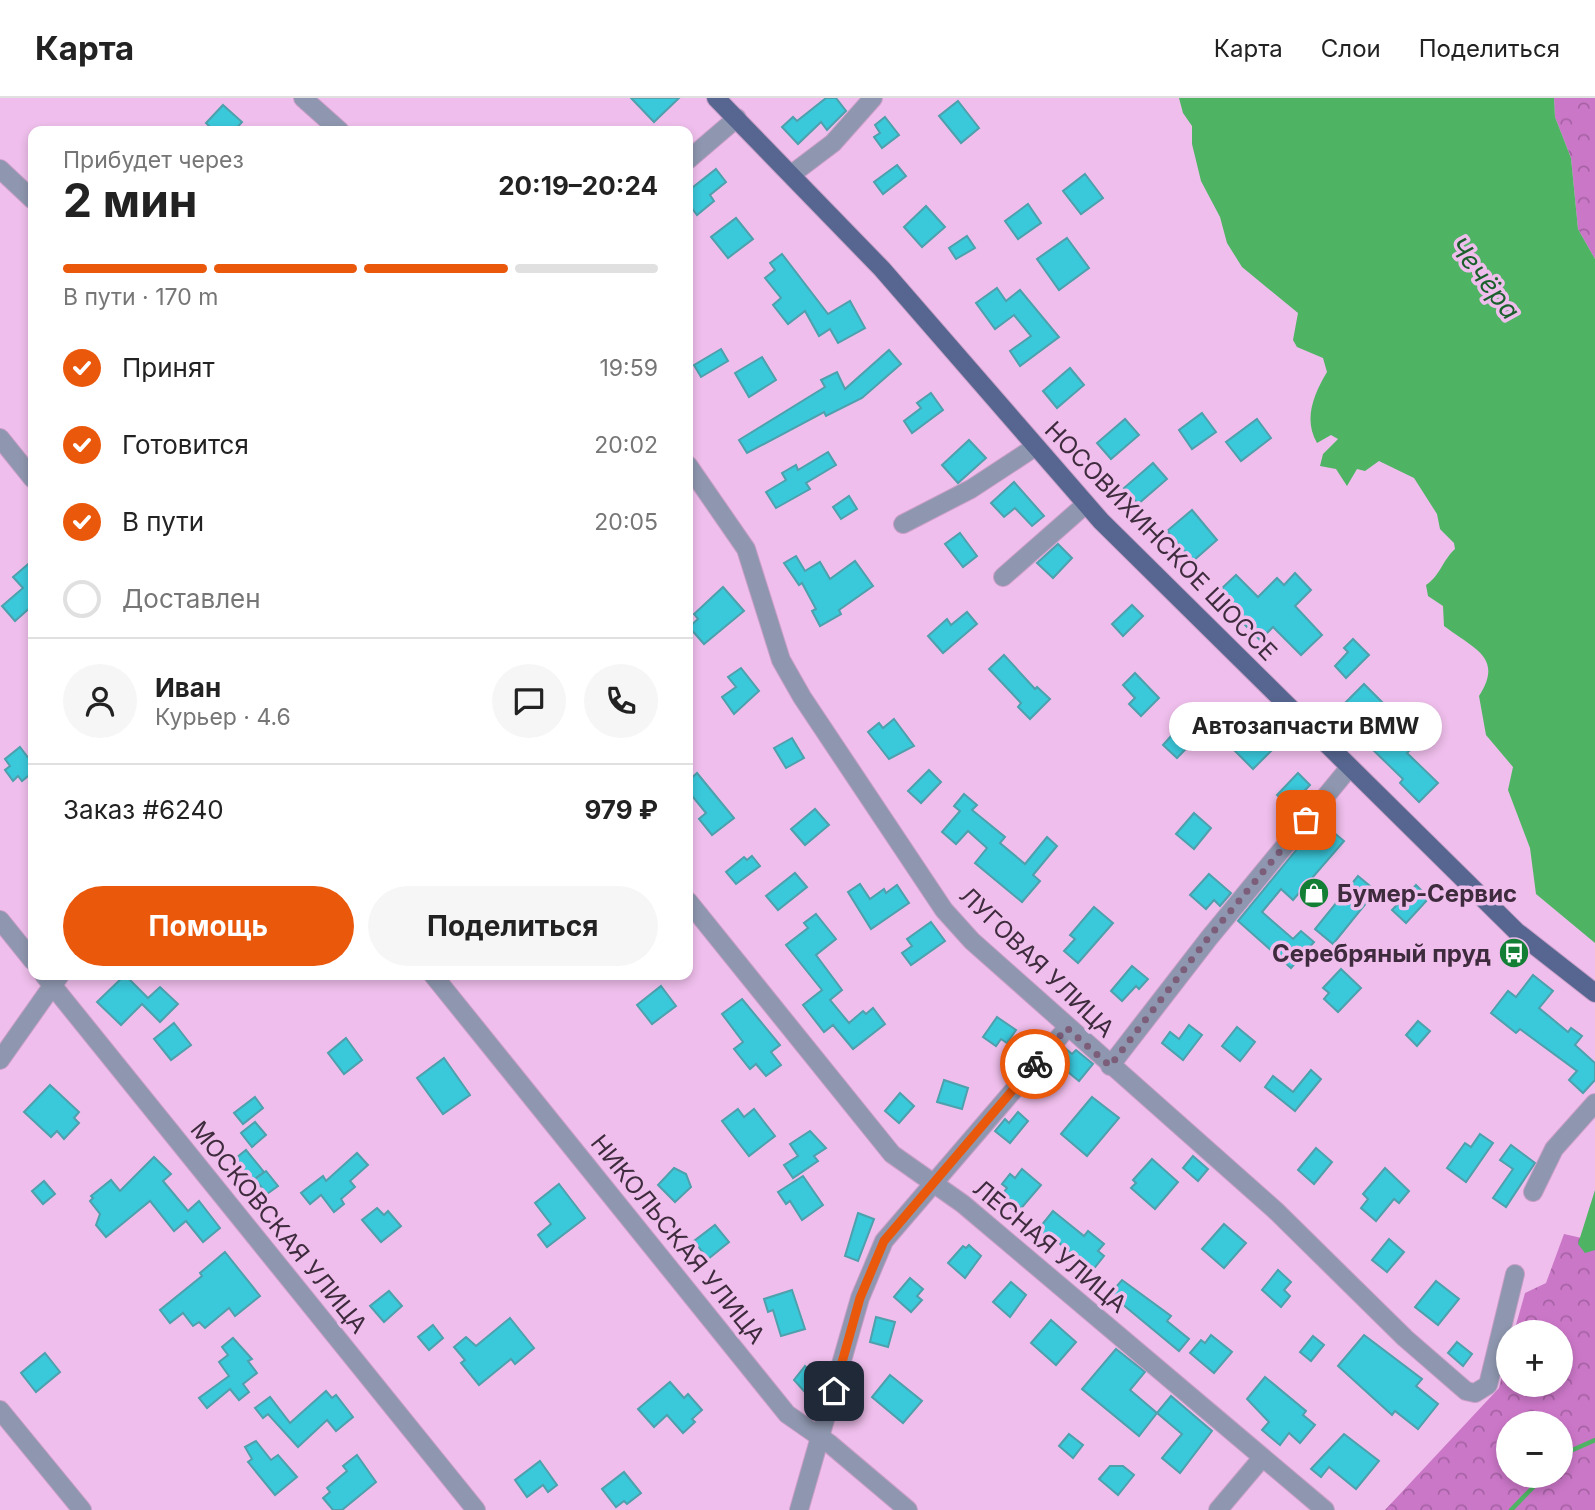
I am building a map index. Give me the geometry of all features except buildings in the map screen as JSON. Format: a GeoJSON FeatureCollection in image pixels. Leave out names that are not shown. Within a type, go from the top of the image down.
{"type":"FeatureCollection","features":[{"type":"Feature","properties":{"kind":"main road","name":"НОСОВИХИНСКОЕ ШОССЕ"},"geometry":{"type":"LineString","coordinates":[[716,98],[882,269],[1086,504],[1516,931],[1595,993]]}},
{"type":"Feature","properties":{"kind":"street"},"geometry":{"type":"LineString","coordinates":[[303,98],[334,126]]}},
{"type":"Feature","properties":{"kind":"street"},"geometry":{"type":"LineString","coordinates":[[792,174],[833,143],[873,98]]}},
{"type":"Feature","properties":{"kind":"street"},"geometry":{"type":"LineString","coordinates":[[693,156],[737,118]]}},
{"type":"Feature","properties":{"kind":"street"},"geometry":{"type":"LineString","coordinates":[[0,169],[28,195]]}},
{"type":"Feature","properties":{"kind":"street"},"geometry":{"type":"LineString","coordinates":[[0,438],[28,474]]}},
{"type":"Feature","properties":{"kind":"street"},"geometry":{"type":"LineString","coordinates":[[904,524],[971,489],[1035,447]]}},
{"type":"Feature","properties":{"kind":"street","name":"ЛУГОВАЯ УЛИЦА"},"geometry":{"type":"LineString","coordinates":[[693,472],[746,549],[781,660],[802,697],[915,871],[971,941],[1275,1210],[1405,1338],[1466,1391],[1475,1393],[1488,1385],[1515,1273]]}},
{"type":"Feature","properties":{"kind":"street"},"geometry":{"type":"LineString","coordinates":[[1003,577],[1086,504]]}},
{"type":"Feature","properties":{"kind":"street"},"geometry":{"type":"LineString","coordinates":[[1110,1066],[1209,937],[1349,768]]}},
{"type":"Feature","properties":{"kind":"street","name":"ЛЕСНАЯ УЛИЦА"},"geometry":{"type":"LineString","coordinates":[[693,907],[866,1124],[904,1165],[933,1182],[974,1213],[1325,1510]]}},
{"type":"Feature","properties":{"kind":"street"},"geometry":{"type":"LineString","coordinates":[[0,920],[28,955]]}},
{"type":"Feature","properties":{"kind":"street"},"geometry":{"type":"LineString","coordinates":[[0,1059],[51,980]]}},
{"type":"Feature","properties":{"kind":"street","name":"МОСКОВСКАЯ УЛИЦА"},"geometry":{"type":"LineString","coordinates":[[54,980],[476,1510]]}},
{"type":"Feature","properties":{"kind":"street","name":"НИКОЛЬСКАЯ УЛИЦА"},"geometry":{"type":"LineString","coordinates":[[437,980],[787,1414],[821,1438],[908,1510]]}},
{"type":"Feature","properties":{"kind":"street"},"geometry":{"type":"LineString","coordinates":[[799,1510],[860,1298],[876,1255],[892,1228],[1067,1028]]}},
{"type":"Feature","properties":{"kind":"street"},"geometry":{"type":"LineString","coordinates":[[1533,1192],[1554,1149],[1595,1103]]}},
{"type":"Feature","properties":{"kind":"street"},"geometry":{"type":"LineString","coordinates":[[0,1410],[82,1510]]}},
{"type":"Feature","properties":{"kind":"street"},"geometry":{"type":"LineString","coordinates":[[1218,1510],[1262,1458]]}},
{"type":"Feature","properties":{"kind":"green space"},"geometry":{"type":"Polygon","coordinates":[[[1554,98],[1595,98],[1595,259],[1578,229],[1571,158],[1555,117],[1554,98]]]}},
{"type":"Feature","properties":{"kind":"green space"},"geometry":{"type":"Polygon","coordinates":[[[1564,1234],[1595,1241],[1595,1510],[1385,1510],[1496,1391],[1496,1397],[1573,1397],[1573,1320],[1517,1320],[1525,1293],[1546,1283],[1564,1234]]]}},
{"type":"Feature","properties":{"kind":"water","name":"Серебряный пруд"},"geometry":{"type":"Polygon","coordinates":[[[1179,98],[1554,98],[1555,117],[1571,158],[1578,229],[1595,259],[1595,943],[1536,894],[1530,848],[1508,790],[1513,767],[1486,735],[1479,696],[1486,683],[1487,663],[1475,648],[1444,626],[1443,606],[1428,596],[1426,585],[1455,549],[1454,543],[1440,529],[1437,514],[1414,478],[1379,461],[1365,471],[1357,469],[1347,486],[1336,469],[1320,466],[1323,454],[1338,439],[1331,435],[1317,443],[1311,425],[1314,398],[1327,372],[1323,358],[1297,347],[1293,340],[1298,313],[1242,267],[1227,243],[1220,217],[1201,181],[1192,144],[1192,126],[1183,113],[1179,98]]]}},
{"type":"Feature","properties":{"kind":"water"},"geometry":{"type":"Polygon","coordinates":[[[1595,1190],[1595,1250],[1585,1253],[1578,1244],[1595,1190]]]}},
{"type":"Feature","properties":{"kind":"waterway","name":"Чечёра"},"geometry":{"type":"LineString","coordinates":[[1573,1450],[1595,1440]]}},
{"type":"Feature","properties":{"kind":"waterway","name":"Чечёра"},"geometry":{"type":"LineString","coordinates":[[1511,1510],[1532,1488]]}},
{"type":"Feature","properties":{"kind":"way so far"},"geometry":{"type":"LineString","coordinates":[[1035,1064],[1067,1028],[1110,1066],[1144,1026],[1209,937],[1306,820]]}},
{"type":"Feature","properties":{"kind":"place","name":"Автозапчасти BMW"},"geometry":{"type":"Point","coordinates":[1306,820]}},
{"type":"Feature","properties":{"kind":"place","name":"Бумер-Сервис"},"geometry":{"type":"Point","coordinates":[1314,893]}},
{"type":"Feature","properties":{"kind":"place","name":"Серебряный пруд"},"geometry":{"type":"Point","coordinates":[1514,953]}},
{"type":"Feature","properties":{"kind":"route"},"geometry":{"type":"LineString","coordinates":[[834,1391],[860,1298],[884,1241],[892,1228],[1035,1064]]}}]}
